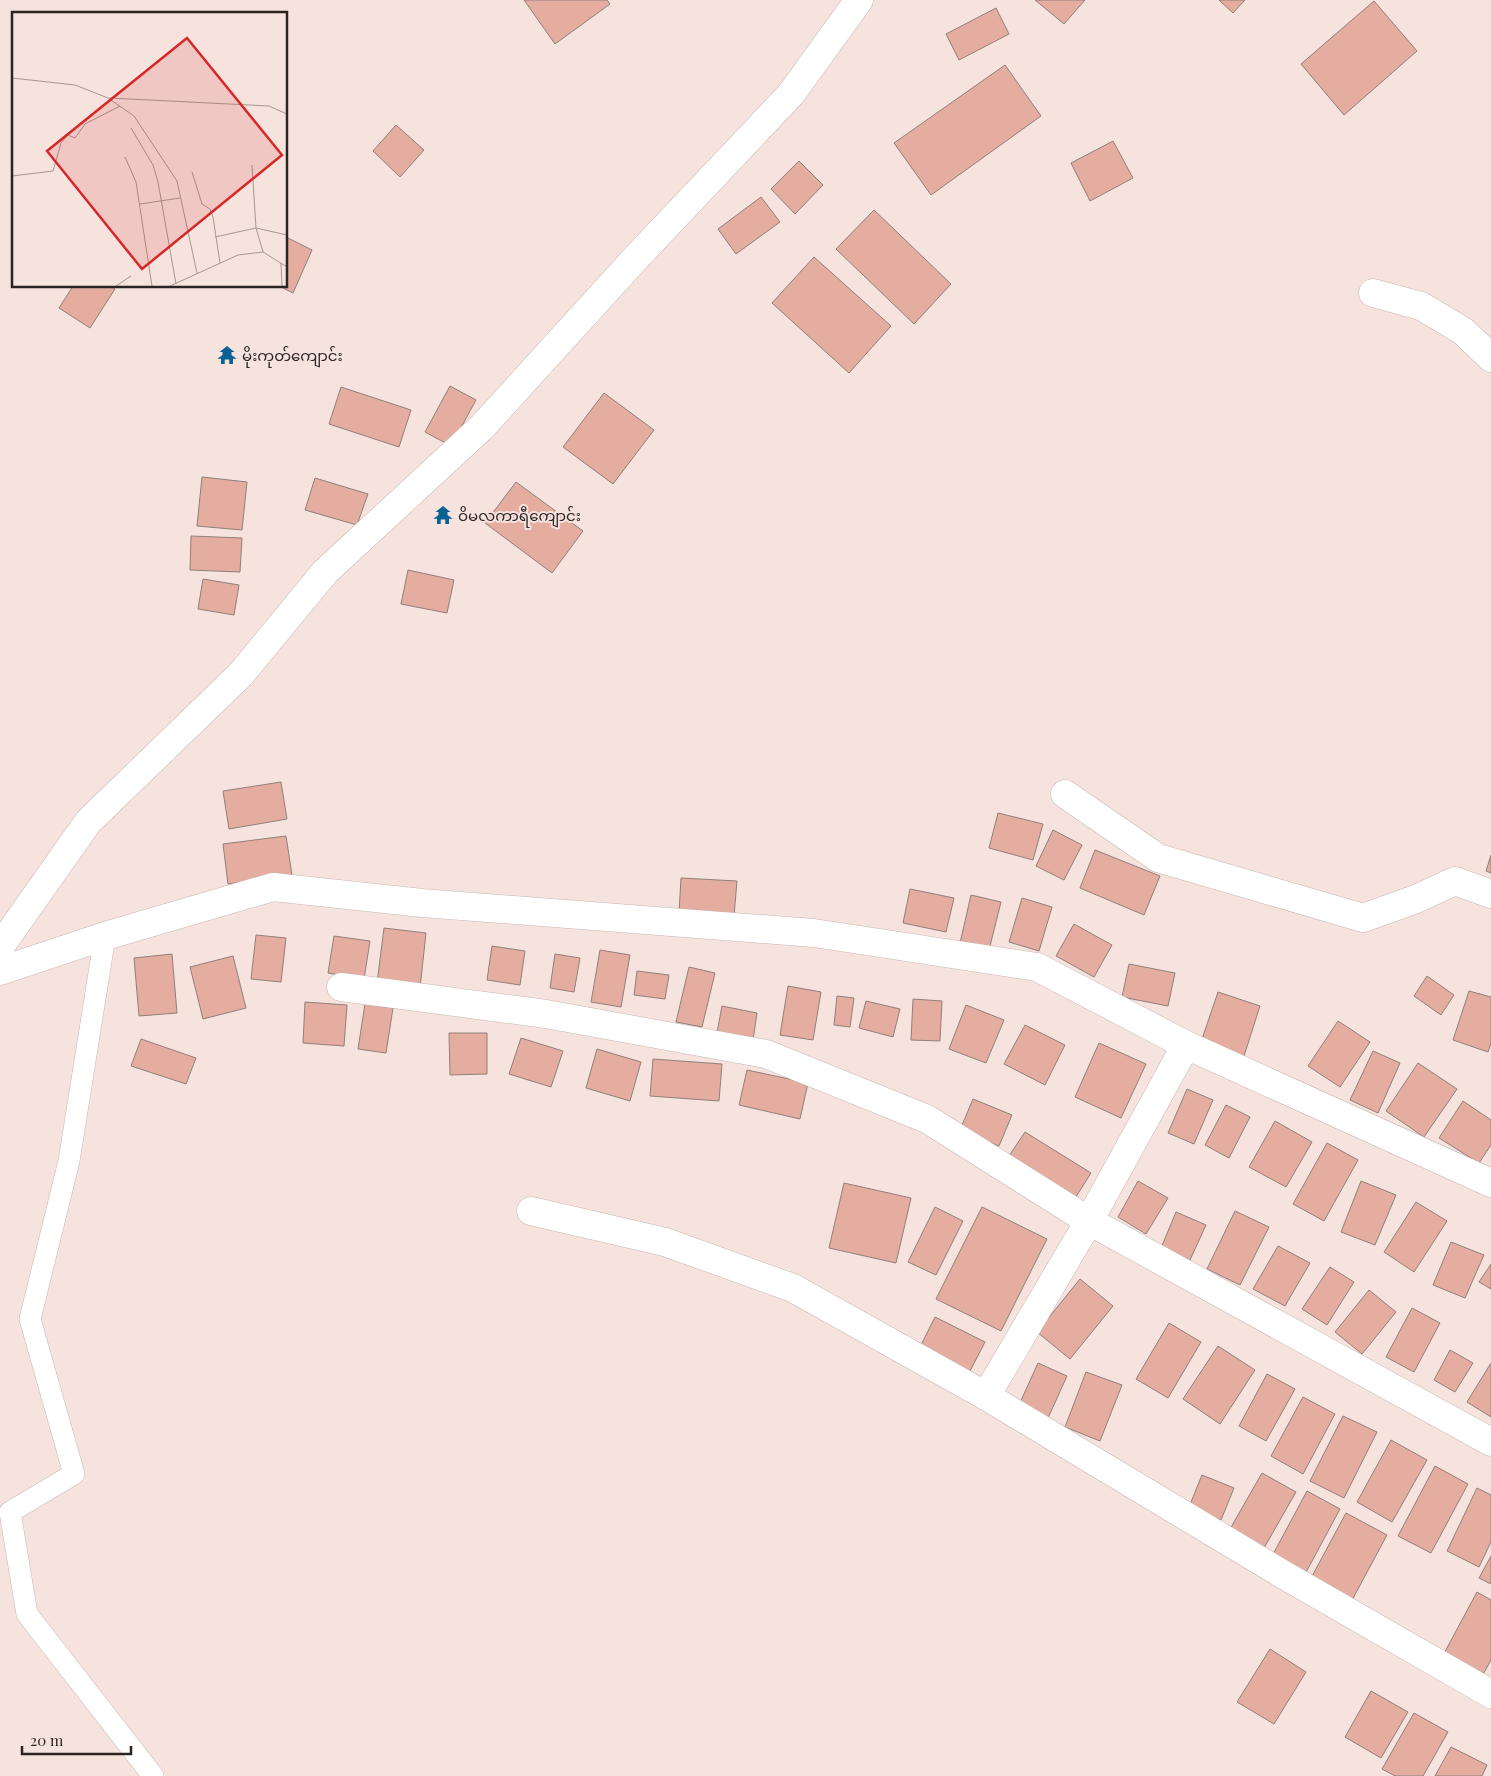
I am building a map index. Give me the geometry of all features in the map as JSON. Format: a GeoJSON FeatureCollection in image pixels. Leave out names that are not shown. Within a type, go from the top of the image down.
{"type":"FeatureCollection","features":[{"type":"Feature","properties":{"kind":"street"},"geometry":{"type":"LineString","coordinates":[[0,947],[88,822],[241,674],[325,572],[482,427],[632,261],[791,94],[859,0]]}},
{"type":"Feature","properties":{"kind":"street"},"geometry":{"type":"LineString","coordinates":[[1373,293],[1420,306],[1463,332],[1491,358]]}},
{"type":"Feature","properties":{"kind":"street"},"geometry":{"type":"LineString","coordinates":[[1065,794],[1158,858],[1363,918],[1416,899],[1455,881],[1491,894]]}},
{"type":"Feature","properties":{"kind":"street"},"geometry":{"type":"LineString","coordinates":[[0,971],[105,936],[273,887],[422,903],[814,933],[1037,967],[1186,1045],[1491,1182]]}},
{"type":"Feature","properties":{"kind":"street"},"geometry":{"type":"LineString","coordinates":[[341,987],[546,1014],[766,1054],[927,1119],[1089,1221],[1491,1442]]}},
{"type":"Feature","properties":{"kind":"street"},"geometry":{"type":"LineString","coordinates":[[986,1396],[1089,1221],[1186,1045]]}},
{"type":"Feature","properties":{"kind":"street"},"geometry":{"type":"LineString","coordinates":[[531,1211],[665,1242],[793,1288],[986,1396],[1284,1575],[1491,1694]]}},
{"type":"Feature","properties":{"kind":"lane"},"geometry":{"type":"LineString","coordinates":[[105,936],[69,1161],[30,1319],[74,1474],[10,1512],[27,1614],[153,1776]]}},
{"type":"Feature","properties":{"kind":"building"},"geometry":{"type":"Polygon","coordinates":[[[524,0],[607,0],[610,4],[555,44],[524,0]]]}},
{"type":"Feature","properties":{"kind":"building"},"geometry":{"type":"Polygon","coordinates":[[[1035,0],[1085,0],[1064,24],[1035,0]]]}},
{"type":"Feature","properties":{"kind":"building"},"geometry":{"type":"Polygon","coordinates":[[[1219,0],[1245,0],[1233,13],[1219,0]]]}},
{"type":"Feature","properties":{"kind":"building"},"geometry":{"type":"Polygon","coordinates":[[[1374,1],[1417,51],[1344,115],[1301,64],[1374,1]]]}},
{"type":"Feature","properties":{"kind":"building"},"geometry":{"type":"Polygon","coordinates":[[[996,8],[1009,34],[959,60],[946,34],[996,8]]]}},
{"type":"Feature","properties":{"kind":"building"},"geometry":{"type":"Polygon","coordinates":[[[1005,65],[1041,116],[931,195],[894,143],[1005,65]]]}},
{"type":"Feature","properties":{"kind":"building"},"geometry":{"type":"Polygon","coordinates":[[[396,125],[424,150],[400,177],[373,151],[396,125]]]}},
{"type":"Feature","properties":{"kind":"building"},"geometry":{"type":"Polygon","coordinates":[[[1113,141],[1133,178],[1090,201],[1071,163],[1113,141]]]}},
{"type":"Feature","properties":{"kind":"building"},"geometry":{"type":"Polygon","coordinates":[[[799,161],[823,185],[795,214],[771,189],[799,161]]]}},
{"type":"Feature","properties":{"kind":"building"},"geometry":{"type":"Polygon","coordinates":[[[761,197],[780,222],[736,254],[718,229],[761,197]]]}},
{"type":"Feature","properties":{"kind":"building"},"geometry":{"type":"Polygon","coordinates":[[[874,210],[951,284],[914,324],[836,249],[874,210]]]}},
{"type":"Feature","properties":{"kind":"building"},"geometry":{"type":"Polygon","coordinates":[[[288,238],[312,250],[293,293],[283,288],[288,288],[288,238]]]}},
{"type":"Feature","properties":{"kind":"building"},"geometry":{"type":"Polygon","coordinates":[[[814,257],[891,326],[849,373],[772,303],[814,257]]]}},
{"type":"Feature","properties":{"kind":"building"},"geometry":{"type":"Polygon","coordinates":[[[72,288],[115,289],[90,328],[59,308],[72,288]]]}},
{"type":"Feature","properties":{"kind":"building"},"geometry":{"type":"Polygon","coordinates":[[[450,386],[476,400],[451,446],[425,432],[450,386]]]}},
{"type":"Feature","properties":{"kind":"building"},"geometry":{"type":"Polygon","coordinates":[[[341,387],[411,410],[399,447],[329,424],[341,387]]]}},
{"type":"Feature","properties":{"kind":"building"},"geometry":{"type":"Polygon","coordinates":[[[604,393],[654,430],[613,484],[563,447],[604,393]]]}},
{"type":"Feature","properties":{"kind":"building"},"geometry":{"type":"Polygon","coordinates":[[[202,477],[247,482],[242,530],[197,526],[202,477]]]}},
{"type":"Feature","properties":{"kind":"building"},"geometry":{"type":"Polygon","coordinates":[[[315,478],[368,494],[357,525],[305,510],[315,478]]]}},
{"type":"Feature","properties":{"kind":"building"},"geometry":{"type":"Polygon","coordinates":[[[516,482],[583,531],[552,573],[485,523],[516,482]]]}},
{"type":"Feature","properties":{"kind":"building"},"geometry":{"type":"Polygon","coordinates":[[[191,536],[242,538],[240,572],[190,570],[191,536]]]}},
{"type":"Feature","properties":{"kind":"building"},"geometry":{"type":"Polygon","coordinates":[[[408,570],[454,580],[447,613],[401,604],[408,570]]]}},
{"type":"Feature","properties":{"kind":"building"},"geometry":{"type":"Polygon","coordinates":[[[203,579],[239,585],[234,615],[198,609],[203,579]]]}},
{"type":"Feature","properties":{"kind":"building"},"geometry":{"type":"Polygon","coordinates":[[[281,782],[287,819],[229,829],[223,791],[281,782]]]}},
{"type":"Feature","properties":{"kind":"building"},"geometry":{"type":"Polygon","coordinates":[[[998,813],[1043,824],[1033,860],[989,848],[998,813]]]}},
{"type":"Feature","properties":{"kind":"building"},"geometry":{"type":"Polygon","coordinates":[[[1053,830],[1082,845],[1064,880],[1036,866],[1053,830]]]}},
{"type":"Feature","properties":{"kind":"building"},"geometry":{"type":"Polygon","coordinates":[[[286,836],[292,875],[228,884],[223,844],[286,836]]]}},
{"type":"Feature","properties":{"kind":"building"},"geometry":{"type":"Polygon","coordinates":[[[1095,850],[1160,876],[1144,915],[1080,888],[1095,850]]]}},
{"type":"Feature","properties":{"kind":"building"},"geometry":{"type":"Polygon","coordinates":[[[1491,855],[1491,873],[1486,871],[1491,855]]]}},
{"type":"Feature","properties":{"kind":"building"},"geometry":{"type":"Polygon","coordinates":[[[681,878],[737,881],[734,916],[679,913],[681,878]]]}},
{"type":"Feature","properties":{"kind":"building"},"geometry":{"type":"Polygon","coordinates":[[[910,889],[954,898],[946,932],[903,923],[910,889]]]}},
{"type":"Feature","properties":{"kind":"building"},"geometry":{"type":"Polygon","coordinates":[[[971,895],[1001,902],[989,950],[960,943],[971,895]]]}},
{"type":"Feature","properties":{"kind":"building"},"geometry":{"type":"Polygon","coordinates":[[[1022,898],[1052,907],[1039,951],[1009,942],[1022,898]]]}},
{"type":"Feature","properties":{"kind":"building"},"geometry":{"type":"Polygon","coordinates":[[[1074,924],[1112,945],[1094,977],[1056,956],[1074,924]]]}},
{"type":"Feature","properties":{"kind":"building"},"geometry":{"type":"Polygon","coordinates":[[[384,928],[426,933],[420,988],[377,983],[384,928]]]}},
{"type":"Feature","properties":{"kind":"building"},"geometry":{"type":"Polygon","coordinates":[[[256,935],[286,938],[281,982],[251,979],[256,935]]]}},
{"type":"Feature","properties":{"kind":"building"},"geometry":{"type":"Polygon","coordinates":[[[334,936],[370,941],[364,979],[328,973],[334,936]]]}},
{"type":"Feature","properties":{"kind":"building"},"geometry":{"type":"Polygon","coordinates":[[[492,946],[525,951],[520,985],[487,980],[492,946]]]}},
{"type":"Feature","properties":{"kind":"building"},"geometry":{"type":"Polygon","coordinates":[[[600,950],[630,955],[621,1007],[591,1002],[600,950]]]}},
{"type":"Feature","properties":{"kind":"building"},"geometry":{"type":"Polygon","coordinates":[[[172,954],[177,1013],[139,1016],[134,958],[172,954]]]}},
{"type":"Feature","properties":{"kind":"building"},"geometry":{"type":"Polygon","coordinates":[[[555,954],[580,958],[574,992],[550,988],[555,954]]]}},
{"type":"Feature","properties":{"kind":"building"},"geometry":{"type":"Polygon","coordinates":[[[233,956],[246,1008],[203,1019],[190,967],[233,956]]]}},
{"type":"Feature","properties":{"kind":"building"},"geometry":{"type":"Polygon","coordinates":[[[1129,964],[1175,973],[1168,1006],[1122,997],[1129,964]]]}},
{"type":"Feature","properties":{"kind":"building"},"geometry":{"type":"Polygon","coordinates":[[[689,967],[715,973],[702,1027],[676,1022],[689,967]]]}},
{"type":"Feature","properties":{"kind":"building"},"geometry":{"type":"Polygon","coordinates":[[[637,971],[669,975],[665,999],[634,995],[637,971]]]}},
{"type":"Feature","properties":{"kind":"building"},"geometry":{"type":"Polygon","coordinates":[[[1427,976],[1454,995],[1441,1015],[1414,996],[1427,976]]]}},
{"type":"Feature","properties":{"kind":"building"},"geometry":{"type":"Polygon","coordinates":[[[788,986],[821,992],[813,1040],[780,1035],[788,986]]]}},
{"type":"Feature","properties":{"kind":"building"},"geometry":{"type":"Polygon","coordinates":[[[1469,991],[1491,997],[1491,1043],[1488,1052],[1453,1040],[1469,991]]]}},
{"type":"Feature","properties":{"kind":"building"},"geometry":{"type":"Polygon","coordinates":[[[1218,992],[1260,1006],[1244,1056],[1201,1042],[1218,992]]]}},
{"type":"Feature","properties":{"kind":"building"},"geometry":{"type":"Polygon","coordinates":[[[837,996],[854,998],[850,1027],[834,1025],[837,996]]]}},
{"type":"Feature","properties":{"kind":"building"},"geometry":{"type":"Polygon","coordinates":[[[913,999],[942,1001],[940,1041],[911,1040],[913,999]]]}},
{"type":"Feature","properties":{"kind":"building"},"geometry":{"type":"Polygon","coordinates":[[[866,1001],[900,1009],[893,1037],[859,1028],[866,1001]]]}},
{"type":"Feature","properties":{"kind":"building"},"geometry":{"type":"Polygon","coordinates":[[[305,1002],[347,1005],[344,1046],[303,1043],[305,1002]]]}},
{"type":"Feature","properties":{"kind":"building"},"geometry":{"type":"Polygon","coordinates":[[[365,1004],[393,1008],[386,1053],[358,1049],[365,1004]]]}},
{"type":"Feature","properties":{"kind":"building"},"geometry":{"type":"Polygon","coordinates":[[[966,1005],[1004,1020],[986,1063],[949,1049],[966,1005]]]}},
{"type":"Feature","properties":{"kind":"building"},"geometry":{"type":"Polygon","coordinates":[[[722,1006],[757,1013],[753,1040],[717,1033],[722,1006]]]}},
{"type":"Feature","properties":{"kind":"building"},"geometry":{"type":"Polygon","coordinates":[[[1338,1021],[1370,1042],[1340,1087],[1308,1066],[1338,1021]]]}},
{"type":"Feature","properties":{"kind":"building"},"geometry":{"type":"Polygon","coordinates":[[[1025,1025],[1065,1045],[1045,1085],[1004,1064],[1025,1025]]]}},
{"type":"Feature","properties":{"kind":"building"},"geometry":{"type":"Polygon","coordinates":[[[449,1033],[487,1033],[487,1074],[450,1075],[449,1033]]]}},
{"type":"Feature","properties":{"kind":"building"},"geometry":{"type":"Polygon","coordinates":[[[521,1038],[563,1051],[551,1087],[509,1074],[521,1038]]]}},
{"type":"Feature","properties":{"kind":"building"},"geometry":{"type":"Polygon","coordinates":[[[141,1039],[196,1058],[186,1084],[131,1066],[141,1039]]]}},
{"type":"Feature","properties":{"kind":"building"},"geometry":{"type":"Polygon","coordinates":[[[1099,1043],[1146,1064],[1121,1118],[1075,1097],[1099,1043]]]}},
{"type":"Feature","properties":{"kind":"building"},"geometry":{"type":"Polygon","coordinates":[[[597,1049],[641,1062],[630,1101],[586,1088],[597,1049]]]}},
{"type":"Feature","properties":{"kind":"building"},"geometry":{"type":"Polygon","coordinates":[[[1373,1051],[1400,1063],[1378,1113],[1350,1100],[1373,1051]]]}},
{"type":"Feature","properties":{"kind":"building"},"geometry":{"type":"Polygon","coordinates":[[[653,1059],[722,1064],[719,1101],[650,1096],[653,1059]]]}},
{"type":"Feature","properties":{"kind":"building"},"geometry":{"type":"Polygon","coordinates":[[[1418,1063],[1457,1089],[1424,1137],[1386,1111],[1418,1063]]]}},
{"type":"Feature","properties":{"kind":"building"},"geometry":{"type":"Polygon","coordinates":[[[747,1070],[808,1083],[800,1119],[739,1105],[747,1070]]]}},
{"type":"Feature","properties":{"kind":"building"},"geometry":{"type":"Polygon","coordinates":[[[1187,1089],[1213,1100],[1194,1144],[1168,1133],[1187,1089]]]}},
{"type":"Feature","properties":{"kind":"building"},"geometry":{"type":"Polygon","coordinates":[[[973,1099],[1012,1115],[999,1146],[960,1130],[973,1099]]]}},
{"type":"Feature","properties":{"kind":"building"},"geometry":{"type":"Polygon","coordinates":[[[1463,1101],[1491,1120],[1491,1145],[1479,1163],[1439,1138],[1463,1101]]]}},
{"type":"Feature","properties":{"kind":"building"},"geometry":{"type":"Polygon","coordinates":[[[1226,1105],[1250,1117],[1229,1158],[1205,1145],[1226,1105]]]}},
{"type":"Feature","properties":{"kind":"building"},"geometry":{"type":"Polygon","coordinates":[[[1275,1121],[1312,1142],[1286,1187],[1249,1167],[1275,1121]]]}},
{"type":"Feature","properties":{"kind":"building"},"geometry":{"type":"Polygon","coordinates":[[[1025,1132],[1091,1173],[1074,1200],[1007,1159],[1025,1132]]]}},
{"type":"Feature","properties":{"kind":"building"},"geometry":{"type":"Polygon","coordinates":[[[1327,1143],[1358,1160],[1324,1221],[1293,1204],[1327,1143]]]}},
{"type":"Feature","properties":{"kind":"building"},"geometry":{"type":"Polygon","coordinates":[[[1138,1181],[1168,1198],[1146,1234],[1118,1217],[1138,1181]]]}},
{"type":"Feature","properties":{"kind":"building"},"geometry":{"type":"Polygon","coordinates":[[[1361,1181],[1396,1195],[1375,1245],[1341,1232],[1361,1181]]]}},
{"type":"Feature","properties":{"kind":"building"},"geometry":{"type":"Polygon","coordinates":[[[844,1183],[911,1198],[896,1263],[829,1248],[844,1183]]]}},
{"type":"Feature","properties":{"kind":"building"},"geometry":{"type":"Polygon","coordinates":[[[1416,1202],[1447,1221],[1414,1272],[1384,1252],[1416,1202]]]}},
{"type":"Feature","properties":{"kind":"building"},"geometry":{"type":"Polygon","coordinates":[[[935,1207],[963,1221],[936,1275],[908,1262],[935,1207]]]}},
{"type":"Feature","properties":{"kind":"building"},"geometry":{"type":"Polygon","coordinates":[[[982,1207],[1047,1239],[1001,1331],[936,1299],[982,1207]]]}},
{"type":"Feature","properties":{"kind":"building"},"geometry":{"type":"Polygon","coordinates":[[[1235,1211],[1269,1227],[1240,1285],[1207,1269],[1235,1211]]]}},
{"type":"Feature","properties":{"kind":"building"},"geometry":{"type":"Polygon","coordinates":[[[1176,1212],[1206,1225],[1190,1260],[1161,1248],[1176,1212]]]}},
{"type":"Feature","properties":{"kind":"building"},"geometry":{"type":"Polygon","coordinates":[[[1451,1242],[1484,1255],[1465,1298],[1433,1285],[1451,1242]]]}},
{"type":"Feature","properties":{"kind":"building"},"geometry":{"type":"Polygon","coordinates":[[[1278,1246],[1310,1263],[1285,1306],[1253,1289],[1278,1246]]]}},
{"type":"Feature","properties":{"kind":"building"},"geometry":{"type":"Polygon","coordinates":[[[1491,1264],[1491,1289],[1479,1282],[1491,1264]]]}},
{"type":"Feature","properties":{"kind":"building"},"geometry":{"type":"Polygon","coordinates":[[[1330,1267],[1354,1282],[1327,1325],[1302,1309],[1330,1267]]]}},
{"type":"Feature","properties":{"kind":"building"},"geometry":{"type":"Polygon","coordinates":[[[1080,1279],[1113,1306],[1070,1359],[1037,1332],[1080,1279]]]}},
{"type":"Feature","properties":{"kind":"building"},"geometry":{"type":"Polygon","coordinates":[[[1369,1290],[1396,1312],[1362,1354],[1335,1332],[1369,1290]]]}},
{"type":"Feature","properties":{"kind":"building"},"geometry":{"type":"Polygon","coordinates":[[[1412,1308],[1440,1323],[1414,1372],[1386,1357],[1412,1308]]]}},
{"type":"Feature","properties":{"kind":"building"},"geometry":{"type":"Polygon","coordinates":[[[935,1317],[985,1342],[969,1373],[919,1349],[935,1317]]]}},
{"type":"Feature","properties":{"kind":"building"},"geometry":{"type":"Polygon","coordinates":[[[1169,1323],[1201,1342],[1168,1398],[1136,1379],[1169,1323]]]}},
{"type":"Feature","properties":{"kind":"building"},"geometry":{"type":"Polygon","coordinates":[[[1218,1346],[1255,1370],[1220,1424],[1183,1399],[1218,1346]]]}},
{"type":"Feature","properties":{"kind":"building"},"geometry":{"type":"Polygon","coordinates":[[[1450,1350],[1473,1363],[1455,1392],[1434,1380],[1450,1350]]]}},
{"type":"Feature","properties":{"kind":"building"},"geometry":{"type":"Polygon","coordinates":[[[1038,1363],[1067,1376],[1048,1418],[1019,1405],[1038,1363]]]}},
{"type":"Feature","properties":{"kind":"building"},"geometry":{"type":"Polygon","coordinates":[[[1491,1363],[1491,1417],[1467,1402],[1491,1363]]]}},
{"type":"Feature","properties":{"kind":"building"},"geometry":{"type":"Polygon","coordinates":[[[1086,1372],[1122,1385],[1100,1441],[1065,1427],[1086,1372]]]}},
{"type":"Feature","properties":{"kind":"building"},"geometry":{"type":"Polygon","coordinates":[[[1267,1374],[1295,1389],[1266,1441],[1239,1426],[1267,1374]]]}},
{"type":"Feature","properties":{"kind":"building"},"geometry":{"type":"Polygon","coordinates":[[[1303,1397],[1335,1414],[1303,1474],[1271,1456],[1303,1397]]]}},
{"type":"Feature","properties":{"kind":"building"},"geometry":{"type":"Polygon","coordinates":[[[1343,1416],[1377,1432],[1344,1498],[1310,1481],[1343,1416]]]}},
{"type":"Feature","properties":{"kind":"building"},"geometry":{"type":"Polygon","coordinates":[[[1391,1440],[1427,1460],[1392,1522],[1357,1502],[1391,1440]]]}},
{"type":"Feature","properties":{"kind":"building"},"geometry":{"type":"Polygon","coordinates":[[[1435,1466],[1468,1484],[1431,1553],[1398,1536],[1435,1466]]]}},
{"type":"Feature","properties":{"kind":"building"},"geometry":{"type":"Polygon","coordinates":[[[1262,1473],[1296,1492],[1260,1555],[1226,1536],[1262,1473]]]}},
{"type":"Feature","properties":{"kind":"building"},"geometry":{"type":"Polygon","coordinates":[[[1202,1475],[1234,1488],[1221,1520],[1189,1507],[1202,1475]]]}},
{"type":"Feature","properties":{"kind":"building"},"geometry":{"type":"Polygon","coordinates":[[[1477,1488],[1491,1495],[1491,1542],[1479,1567],[1447,1551],[1477,1488]]]}},
{"type":"Feature","properties":{"kind":"building"},"geometry":{"type":"Polygon","coordinates":[[[1307,1491],[1340,1509],[1304,1576],[1271,1558],[1307,1491]]]}},
{"type":"Feature","properties":{"kind":"building"},"geometry":{"type":"Polygon","coordinates":[[[1346,1513],[1387,1535],[1351,1602],[1310,1580],[1346,1513]]]}},
{"type":"Feature","properties":{"kind":"building"},"geometry":{"type":"Polygon","coordinates":[[[1491,1556],[1491,1584],[1479,1578],[1491,1556]]]}},
{"type":"Feature","properties":{"kind":"building"},"geometry":{"type":"Polygon","coordinates":[[[1477,1592],[1491,1600],[1491,1660],[1480,1680],[1441,1659],[1477,1592]]]}},
{"type":"Feature","properties":{"kind":"building"},"geometry":{"type":"Polygon","coordinates":[[[1270,1649],[1306,1672],[1274,1724],[1237,1702],[1270,1649]]]}},
{"type":"Feature","properties":{"kind":"building"},"geometry":{"type":"Polygon","coordinates":[[[1371,1691],[1408,1712],[1381,1758],[1345,1737],[1371,1691]]]}},
{"type":"Feature","properties":{"kind":"building"},"geometry":{"type":"Polygon","coordinates":[[[1414,1713],[1448,1732],[1423,1776],[1395,1776],[1382,1769],[1414,1713]]]}},
{"type":"Feature","properties":{"kind":"building"},"geometry":{"type":"Polygon","coordinates":[[[1451,1747],[1487,1765],[1482,1776],[1435,1776],[1451,1747]]]}},
{"type":"Feature","properties":{"kind":"place","name":"မိုးကုတ်ကျောင်း"},"geometry":{"type":"Point","coordinates":[227,355]}},
{"type":"Feature","properties":{"kind":"place","name":"ဝိမလကာရီကျောင်း"},"geometry":{"type":"Point","coordinates":[443,515]}}]}
